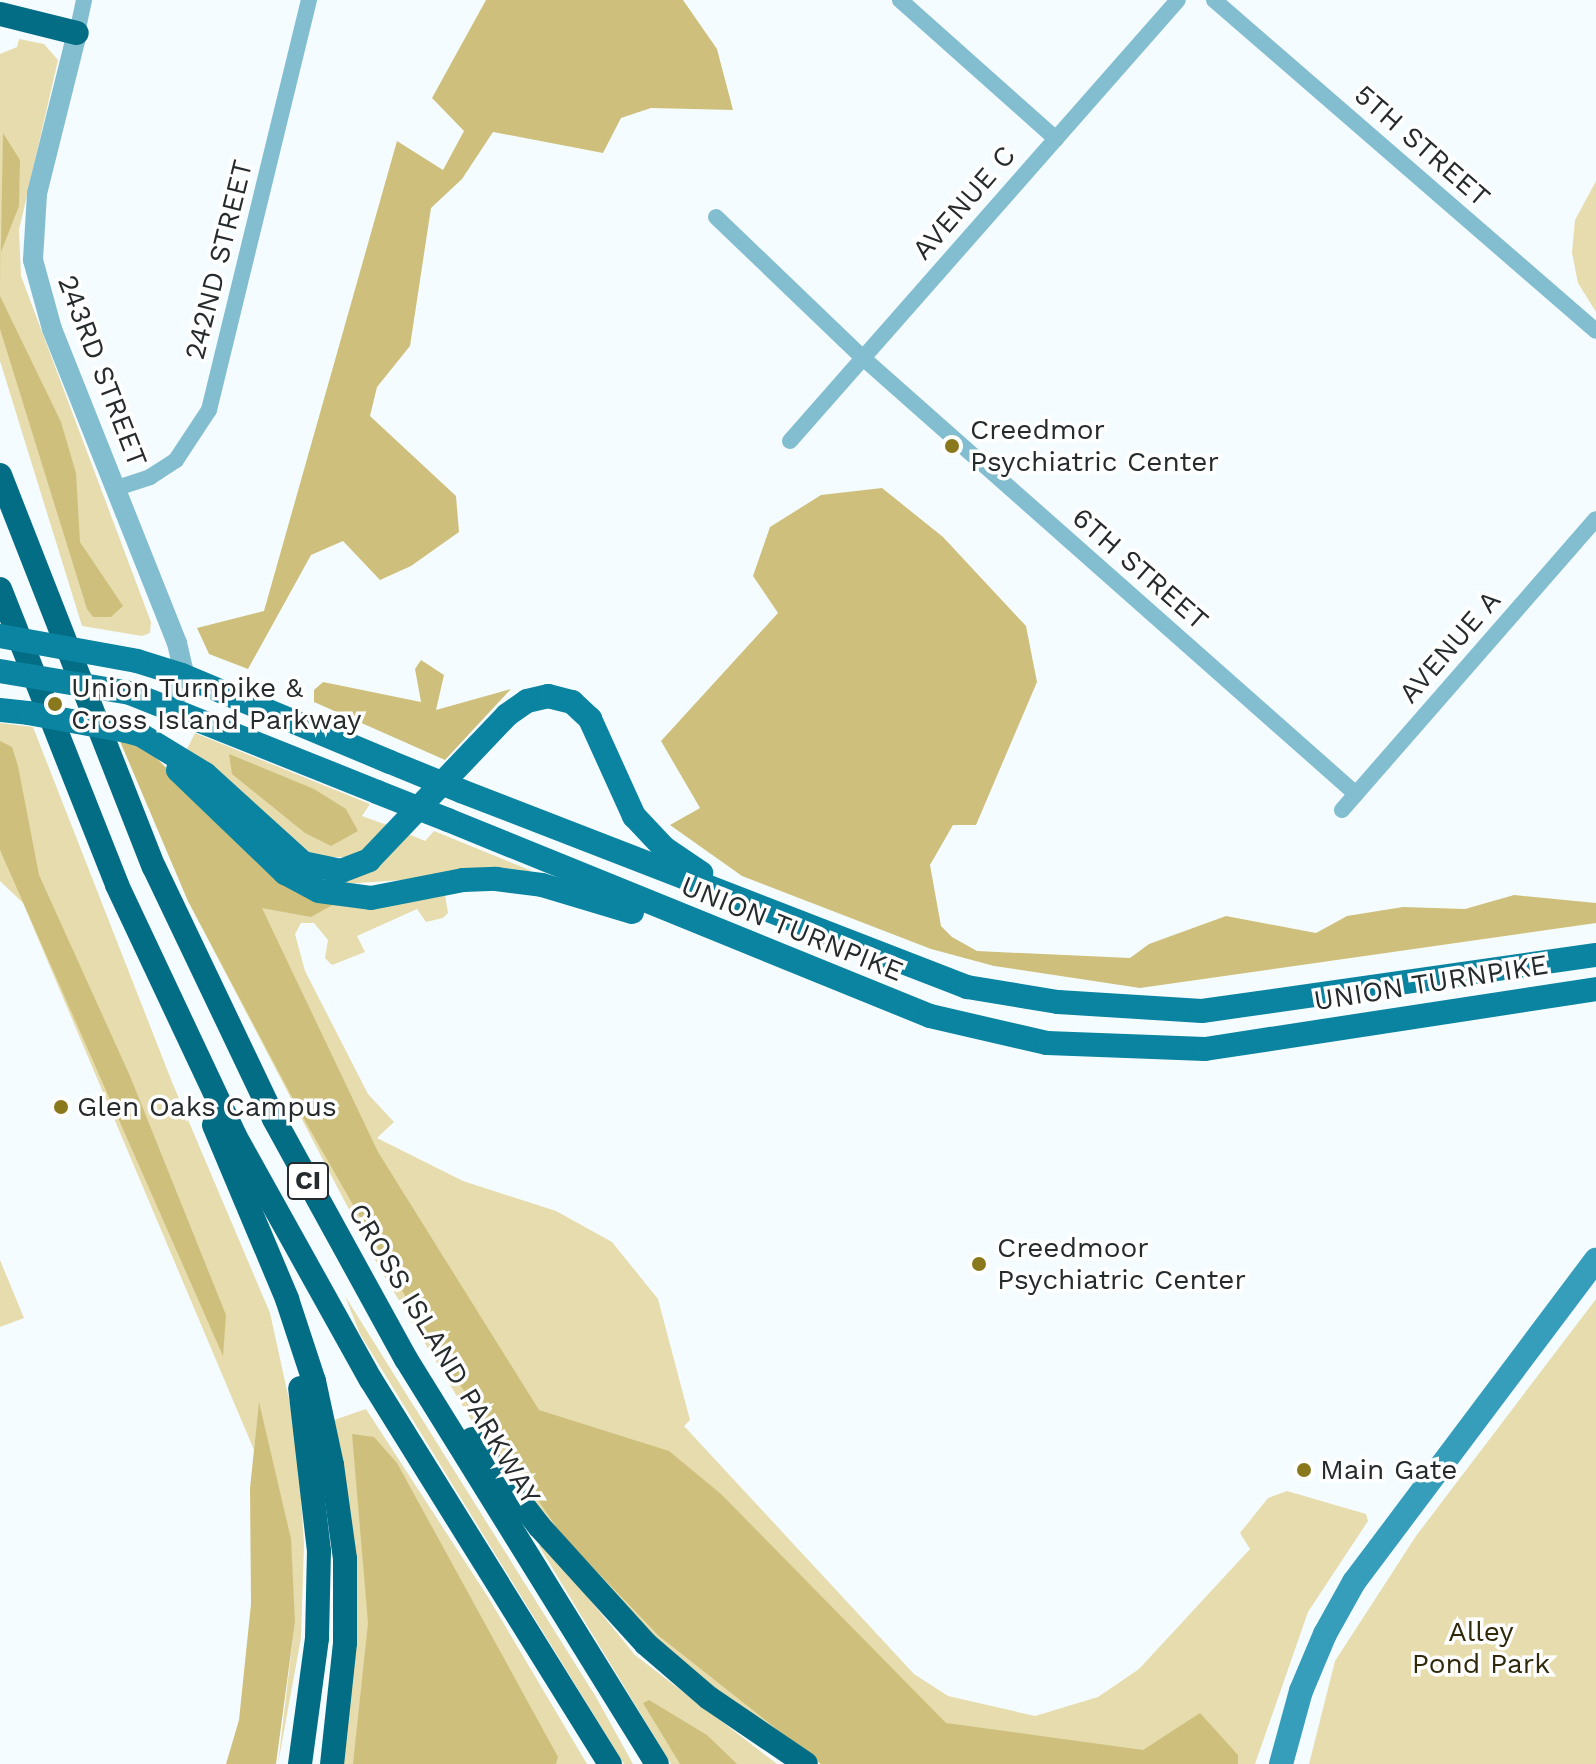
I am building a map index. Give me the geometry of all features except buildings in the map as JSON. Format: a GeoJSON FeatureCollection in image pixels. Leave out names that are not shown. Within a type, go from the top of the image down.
{"type":"FeatureCollection","features":[{"type":"Feature","properties":{"kind":"highway"},"geometry":{"type":"LineString","coordinates":[[0,14],[75,39]]}},
{"type":"Feature","properties":{"kind":"highway"},"geometry":{"type":"LineString","coordinates":[[0,33],[75,39]]}},
{"type":"Feature","properties":{"kind":"highway","name":"CROSS ISLAND PARKWAY"},"geometry":{"type":"LineString","coordinates":[[0,475],[50,612],[160,881],[218,1007],[341,1243],[406,1359],[657,1764]]}},
{"type":"Feature","properties":{"kind":"highway","name":"CI"},"geometry":{"type":"LineString","coordinates":[[0,589],[117,885],[172,1009],[301,1257],[371,1380],[610,1764]]}},
{"type":"Feature","properties":{"kind":"highway"},"geometry":{"type":"LineString","coordinates":[[117,885],[287,1299],[314,1381],[332,1465],[345,1587],[332,1764]]}},
{"type":"Feature","properties":{"kind":"highway"},"geometry":{"type":"LineString","coordinates":[[237,1179],[280,1300],[313,1466],[319,1551],[317,1638],[300,1764]]}},
{"type":"Feature","properties":{"kind":"highway"},"geometry":{"type":"LineString","coordinates":[[341,1243],[473,1439],[595,1591],[709,1698],[806,1764]]}},
{"type":"Feature","properties":{"kind":"main road","name":"UNION TURNPIKE"},"geometry":{"type":"LineString","coordinates":[[0,636],[137,661],[182,675],[461,791],[967,987],[1121,1009],[1202,1011],[1596,955]]}},
{"type":"Feature","properties":{"kind":"main road","name":"UNION TURNPIKE"},"geometry":{"type":"LineString","coordinates":[[0,671],[130,693],[173,707],[737,941],[930,1016],[1047,1043],[1116,1049],[1205,1049],[1596,989]]}},
{"type":"Feature","properties":{"kind":"main road"},"geometry":{"type":"LineString","coordinates":[[0,710],[134,733],[205,774],[303,863],[341,871],[369,860],[507,715],[538,698],[572,702],[590,719],[634,816],[664,848],[746,903]]}},
{"type":"Feature","properties":{"kind":"main road"},"geometry":{"type":"LineString","coordinates":[[134,733],[285,873],[319,891],[371,898],[463,880],[496,879],[542,885],[737,941]]}},
{"type":"Feature","properties":{"kind":"main road"},"geometry":{"type":"LineString","coordinates":[[1281,1764],[1301,1691],[1325,1634],[1354,1582],[1596,1260]]}},
{"type":"Feature","properties":{"kind":"street","name":"243RD STREET"},"geometry":{"type":"LineString","coordinates":[[84,0],[37,194],[33,260],[52,329],[177,643],[182,675],[173,707]]}},
{"type":"Feature","properties":{"kind":"street","name":"242ND STREET"},"geometry":{"type":"LineString","coordinates":[[117,488],[176,460],[209,410],[309,0]]}},
{"type":"Feature","properties":{"kind":"street"},"geometry":{"type":"LineString","coordinates":[[900,0],[1056,139]]}},
{"type":"Feature","properties":{"kind":"street","name":"AVENUE C"},"geometry":{"type":"LineString","coordinates":[[790,441],[1178,0]]}},
{"type":"Feature","properties":{"kind":"street","name":"5TH STREET"},"geometry":{"type":"LineString","coordinates":[[1214,0],[1596,331]]}},
{"type":"Feature","properties":{"kind":"street","name":"6TH STREET"},"geometry":{"type":"LineString","coordinates":[[716,217],[863,358],[1356,794]]}},
{"type":"Feature","properties":{"kind":"street","name":"AVENUE A"},"geometry":{"type":"LineString","coordinates":[[1342,810],[1596,519]]}},
{"type":"Feature","properties":{"kind":"green space"},"geometry":{"type":"Polygon","coordinates":[[[19,39],[44,44],[58,60],[19,230],[21,276],[151,622],[150,633],[142,636],[82,626],[0,361],[0,54],[17,47],[19,39]]]}},
{"type":"Feature","properties":{"kind":"green space"},"geometry":{"type":"Polygon","coordinates":[[[1596,181],[1596,312],[1578,283],[1572,253],[1575,220],[1596,181]]]}},
{"type":"Feature","properties":{"kind":"green space"},"geometry":{"type":"Polygon","coordinates":[[[0,723],[33,727],[172,1082],[270,1313],[297,1436],[304,1544],[301,1638],[278,1764],[295,1621],[259,1406],[254,1450],[23,903],[0,881],[0,723]]]}},
{"type":"Feature","properties":{"kind":"green space"},"geometry":{"type":"Polygon","coordinates":[[[195,733],[370,804],[362,816],[387,825],[369,846],[350,857],[327,857],[302,850],[187,749],[195,733]]]}},
{"type":"Feature","properties":{"kind":"green space"},"geometry":{"type":"Polygon","coordinates":[[[120,741],[148,750],[285,886],[445,895],[448,913],[443,918],[426,922],[417,909],[357,936],[365,952],[332,965],[325,958],[328,940],[314,923],[301,923],[295,934],[305,971],[368,1094],[394,1122],[377,1138],[463,1181],[556,1211],[612,1242],[658,1299],[690,1420],[684,1426],[914,1674],[948,1696],[1035,1716],[1098,1697],[1139,1669],[1250,1549],[1240,1533],[1268,1498],[1287,1491],[1366,1514],[1368,1521],[1308,1612],[1255,1764],[821,1764],[665,1652],[555,1537],[470,1418],[380,1269],[188,901],[120,741]]]}},
{"type":"Feature","properties":{"kind":"green space"},"geometry":{"type":"Polygon","coordinates":[[[434,831],[532,871],[329,885],[406,833],[425,841],[434,831]]]}},
{"type":"Feature","properties":{"kind":"green space"},"geometry":{"type":"Polygon","coordinates":[[[0,1260],[24,1318],[0,1327],[0,1260]]]}},
{"type":"Feature","properties":{"kind":"green space"},"geometry":{"type":"Polygon","coordinates":[[[345,1296],[596,1697],[633,1764],[624,1764],[360,1334],[345,1296]]]}},
{"type":"Feature","properties":{"kind":"green space","name":"Alley Pond Park"},"geometry":{"type":"Polygon","coordinates":[[[1596,1299],[1596,1764],[1309,1764],[1335,1661],[1416,1536],[1596,1299]]]}},
{"type":"Feature","properties":{"kind":"green space"},"geometry":{"type":"Polygon","coordinates":[[[366,1409],[488,1597],[587,1764],[340,1764],[334,1420],[366,1409]]]}},
{"type":"Feature","properties":{"kind":"green space"},"geometry":{"type":"Polygon","coordinates":[[[542,1541],[635,1655],[777,1764],[671,1764],[539,1546],[542,1541]]]}},
{"type":"Feature","properties":{"kind":"shaded area"},"geometry":{"type":"Polygon","coordinates":[[[486,0],[683,0],[717,49],[733,110],[651,108],[621,118],[603,153],[493,132],[462,179],[431,208],[410,346],[377,387],[370,416],[456,496],[459,532],[411,566],[380,580],[343,541],[311,555],[248,669],[209,654],[197,628],[264,611],[397,141],[443,170],[464,131],[432,98],[486,0]]]}},
{"type":"Feature","properties":{"kind":"shaded area"},"geometry":{"type":"Polygon","coordinates":[[[3,133],[20,160],[19,206],[1,252],[0,296],[3,133]]]}},
{"type":"Feature","properties":{"kind":"shaded area"},"geometry":{"type":"Polygon","coordinates":[[[0,296],[61,422],[76,473],[80,542],[123,606],[111,617],[93,617],[87,609],[0,329],[0,296]]]}},
{"type":"Feature","properties":{"kind":"shaded area"},"geometry":{"type":"Polygon","coordinates":[[[882,488],[943,537],[1026,626],[1037,682],[976,825],[953,825],[930,865],[941,926],[952,937],[977,951],[1130,958],[1149,944],[1226,916],[1316,933],[1347,916],[1403,907],[1465,909],[1514,895],[1596,903],[1596,923],[1140,988],[994,966],[931,949],[742,876],[670,825],[700,808],[661,741],[778,613],[753,576],[770,527],[821,495],[882,488]]]}},
{"type":"Feature","properties":{"kind":"shaded area"},"geometry":{"type":"Polygon","coordinates":[[[421,660],[444,675],[436,710],[511,689],[445,760],[314,702],[314,690],[323,682],[421,702],[415,669],[421,660]]]}},
{"type":"Feature","properties":{"kind":"shaded area"},"geometry":{"type":"Polygon","coordinates":[[[0,741],[12,747],[18,766],[39,875],[130,1076],[226,1315],[223,1356],[0,850],[0,741]]]}},
{"type":"Feature","properties":{"kind":"shaded area"},"geometry":{"type":"Polygon","coordinates":[[[120,741],[148,750],[285,885],[336,903],[311,917],[262,908],[378,1152],[539,1410],[669,1451],[721,1494],[946,1723],[1143,1750],[1200,1713],[1238,1755],[1238,1764],[821,1764],[659,1636],[561,1534],[435,1348],[301,1114],[188,901],[120,741]]]}},
{"type":"Feature","properties":{"kind":"shaded area"},"geometry":{"type":"Polygon","coordinates":[[[229,754],[314,789],[346,809],[358,831],[331,846],[305,833],[232,774],[229,754]]]}},
{"type":"Feature","properties":{"kind":"shaded area"},"geometry":{"type":"Polygon","coordinates":[[[259,1402],[291,1539],[295,1622],[276,1764],[226,1764],[239,1720],[251,1604],[250,1488],[259,1402]]]}},
{"type":"Feature","properties":{"kind":"shaded area"},"geometry":{"type":"Polygon","coordinates":[[[352,1434],[374,1437],[397,1463],[558,1757],[556,1764],[353,1764],[368,1623],[352,1434]]]}},
{"type":"Feature","properties":{"kind":"shaded area"},"geometry":{"type":"Polygon","coordinates":[[[649,1700],[707,1735],[737,1764],[680,1764],[643,1703],[649,1700]]]}},
{"type":"Feature","properties":{"kind":"place","name":"Creedmor Psychiatric Center"},"geometry":{"type":"Point","coordinates":[952,446]}},
{"type":"Feature","properties":{"kind":"place","name":"Union Turnpike & Cross Island Parkway"},"geometry":{"type":"Point","coordinates":[55,704]}},
{"type":"Feature","properties":{"kind":"place","name":"Glen Oaks Campus"},"geometry":{"type":"Point","coordinates":[61,1107]}},
{"type":"Feature","properties":{"kind":"place","name":"Creedmoor Psychiatric Center"},"geometry":{"type":"Point","coordinates":[979,1264]}},
{"type":"Feature","properties":{"kind":"place","name":"Main Gate"},"geometry":{"type":"Point","coordinates":[1304,1470]}}]}
